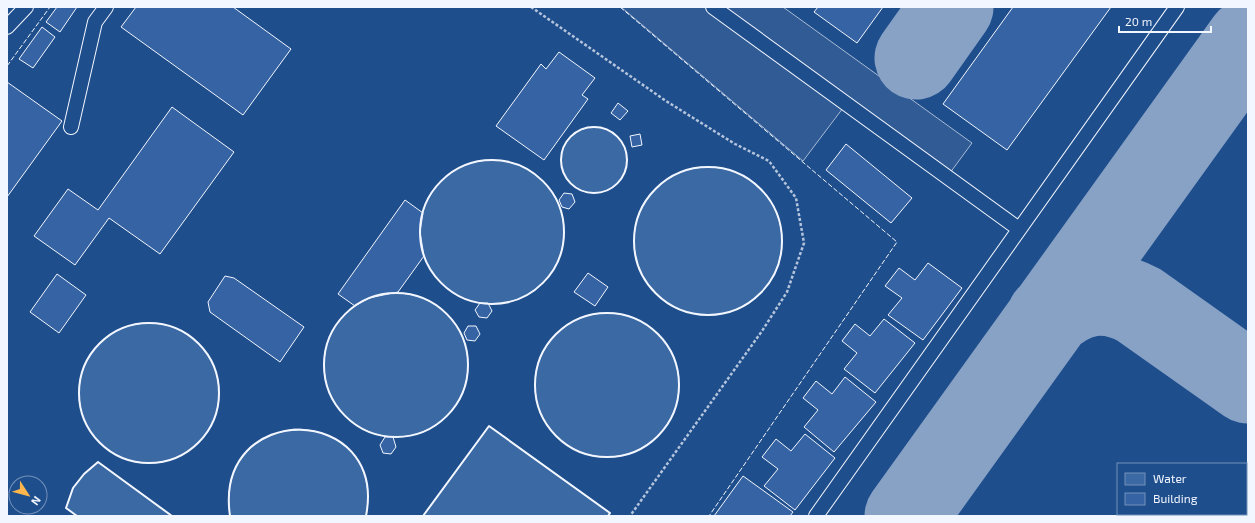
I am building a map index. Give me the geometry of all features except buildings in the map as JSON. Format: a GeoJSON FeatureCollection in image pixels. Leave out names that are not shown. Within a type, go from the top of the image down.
{"type":"FeatureCollection","features":[{"type":"Feature","properties":{"kind":"lane"},"geometry":{"type":"LineString","coordinates":[[7,27],[26,7]]}},
{"type":"Feature","properties":{"kind":"lane"},"geometry":{"type":"LineString","coordinates":[[71,127],[95,22],[106,7]]}},
{"type":"Feature","properties":{"kind":"lane"},"geometry":{"type":"LineString","coordinates":[[713,7],[1019,229]]}},
{"type":"Feature","properties":{"kind":"lane"},"geometry":{"type":"LineString","coordinates":[[816,516],[1177,7]]}},
{"type":"Feature","properties":{"kind":"path"},"geometry":{"type":"LineString","coordinates":[[531,7],[666,101],[736,144],[768,161],[796,198],[804,243],[787,292],[762,331],[630,516]]}},
{"type":"Feature","properties":{"kind":"shaded area"},"geometry":{"type":"Polygon","coordinates":[[[621,7],[783,7],[972,143],[947,177],[846,104],[803,161],[621,7]]]}},
{"type":"Feature","properties":{"kind":"water"},"geometry":{"type":"Polygon","coordinates":[[[594,127],[607,130],[617,137],[624,147],[627,160],[624,173],[617,183],[607,190],[594,193],[581,190],[571,183],[564,173],[561,160],[564,147],[571,137],[581,130],[594,127]]]}},
{"type":"Feature","properties":{"kind":"water"},"geometry":{"type":"Polygon","coordinates":[[[492,160],[513,163],[532,172],[543,181],[552,192],[561,211],[564,232],[561,253],[552,272],[543,283],[532,292],[513,301],[492,304],[471,301],[452,292],[441,283],[432,272],[423,253],[420,232],[423,211],[432,192],[441,181],[452,172],[471,163],[492,160]]]}},
{"type":"Feature","properties":{"kind":"water"},"geometry":{"type":"Polygon","coordinates":[[[708,167],[729,170],[743,176],[755,184],[765,194],[773,206],[779,220],[782,241],[779,262],[773,276],[765,288],[755,298],[743,306],[729,312],[708,315],[687,312],[673,306],[661,298],[651,288],[643,276],[637,262],[634,241],[637,220],[643,206],[651,194],[661,184],[673,176],[687,170],[708,167]]]}},
{"type":"Feature","properties":{"kind":"water"},"geometry":{"type":"Polygon","coordinates":[[[396,293],[417,296],[436,305],[447,314],[456,325],[465,344],[468,365],[465,386],[456,405],[447,416],[436,425],[417,434],[396,437],[375,434],[356,425],[345,416],[336,405],[327,386],[324,365],[327,344],[336,325],[345,314],[356,305],[375,296],[396,293]]]}},
{"type":"Feature","properties":{"kind":"water"},"geometry":{"type":"Polygon","coordinates":[[[600,313],[614,313],[628,316],[647,325],[663,339],[676,364],[679,385],[676,406],[670,419],[663,431],[653,441],[628,454],[614,457],[600,457],[586,454],[567,445],[551,431],[538,406],[535,392],[535,378],[538,364],[547,345],[561,329],[586,316],[600,313]]]}},
{"type":"Feature","properties":{"kind":"water"},"geometry":{"type":"Polygon","coordinates":[[[156,323],[182,331],[203,349],[214,366],[218,379],[218,407],[214,420],[207,432],[193,447],[176,458],[163,462],[142,463],[116,455],[95,437],[84,420],[80,407],[79,386],[87,360],[105,339],[122,328],[135,324],[156,323]]]}},
{"type":"Feature","properties":{"kind":"water"},"geometry":{"type":"Polygon","coordinates":[[[489,426],[610,513],[608,516],[423,516],[489,426]]]}},
{"type":"Feature","properties":{"kind":"water"},"geometry":{"type":"Polygon","coordinates":[[[294,429],[328,435],[341,443],[352,453],[361,466],[366,481],[368,498],[366,516],[230,516],[230,484],[235,470],[242,458],[251,448],[263,439],[277,433],[294,429]]]}},
{"type":"Feature","properties":{"kind":"water"},"geometry":{"type":"Polygon","coordinates":[[[98,462],[172,516],[77,516],[66,508],[73,488],[84,474],[98,462]]]}},
{"type":"Feature","properties":{"kind":"taxiway"},"geometry":{"type":"LineString","coordinates":[[916,58],[952,7]]}},
{"type":"Feature","properties":{"kind":"taxiway"},"geometry":{"type":"LineString","coordinates":[[906,516],[1248,40]]}},
{"type":"Feature","properties":{"kind":"taxiway"},"geometry":{"type":"LineString","coordinates":[[1048,317],[1070,302],[1081,297],[1103,294],[1127,299],[1139,305],[1248,382]]}},
{"type":"Feature","properties":{"kind":"fence"},"geometry":{"type":"LineString","coordinates":[[7,66],[50,7]]}},
{"type":"Feature","properties":{"kind":"fence"},"geometry":{"type":"LineString","coordinates":[[620,7],[897,242],[709,516]]}},
{"type":"Feature","properties":{"kind":"wall"},"geometry":{"type":"LineString","coordinates":[[594,127],[607,130],[617,137],[624,147],[627,160],[624,173],[617,183],[607,190],[594,193],[581,190],[571,183],[564,173],[561,160],[564,147],[571,137],[581,130],[594,127]]}},
{"type":"Feature","properties":{"kind":"wall"},"geometry":{"type":"LineString","coordinates":[[492,160],[513,163],[532,172],[543,181],[552,192],[561,211],[564,232],[561,253],[552,272],[543,283],[532,292],[513,301],[492,304],[471,301],[452,292],[441,283],[432,272],[423,253],[420,232],[423,211],[432,192],[441,181],[452,172],[471,163],[492,160]]}},
{"type":"Feature","properties":{"kind":"wall"},"geometry":{"type":"LineString","coordinates":[[708,167],[729,170],[743,176],[755,184],[765,194],[773,206],[779,220],[782,241],[779,262],[773,276],[765,288],[755,298],[743,306],[729,312],[708,315],[687,312],[673,306],[661,298],[651,288],[643,276],[637,262],[634,241],[637,220],[643,206],[651,194],[661,184],[673,176],[687,170],[708,167]]}},
{"type":"Feature","properties":{"kind":"wall"},"geometry":{"type":"LineString","coordinates":[[396,293],[417,296],[436,305],[447,314],[456,325],[465,344],[468,365],[465,386],[456,405],[447,416],[436,425],[417,434],[396,437],[375,434],[356,425],[345,416],[336,405],[327,386],[324,365],[327,344],[336,325],[345,314],[356,305],[375,296],[396,293]]}},
{"type":"Feature","properties":{"kind":"wall"},"geometry":{"type":"LineString","coordinates":[[600,313],[614,313],[628,316],[647,325],[663,339],[676,364],[679,385],[676,406],[670,419],[663,431],[653,441],[628,454],[614,457],[600,457],[586,454],[567,445],[551,431],[538,406],[535,392],[535,378],[538,364],[547,345],[561,329],[586,316],[600,313]]}},
{"type":"Feature","properties":{"kind":"wall"},"geometry":{"type":"LineString","coordinates":[[156,323],[182,331],[203,349],[214,366],[218,379],[219,393],[218,407],[214,420],[207,432],[193,447],[176,458],[163,462],[142,463],[116,455],[95,437],[84,420],[80,407],[79,386],[87,360],[105,339],[122,328],[135,324],[156,323]]}},
{"type":"Feature","properties":{"kind":"wall"},"geometry":{"type":"LineString","coordinates":[[423,516],[489,426],[610,513],[608,516]]}},
{"type":"Feature","properties":{"kind":"wall"},"geometry":{"type":"LineString","coordinates":[[230,516],[232,478],[247,451],[271,435],[300,430],[328,435],[352,452],[366,479],[366,516]]}},
{"type":"Feature","properties":{"kind":"wall"},"geometry":{"type":"LineString","coordinates":[[77,516],[66,508],[73,488],[84,474],[98,462],[172,516]]}}]}
